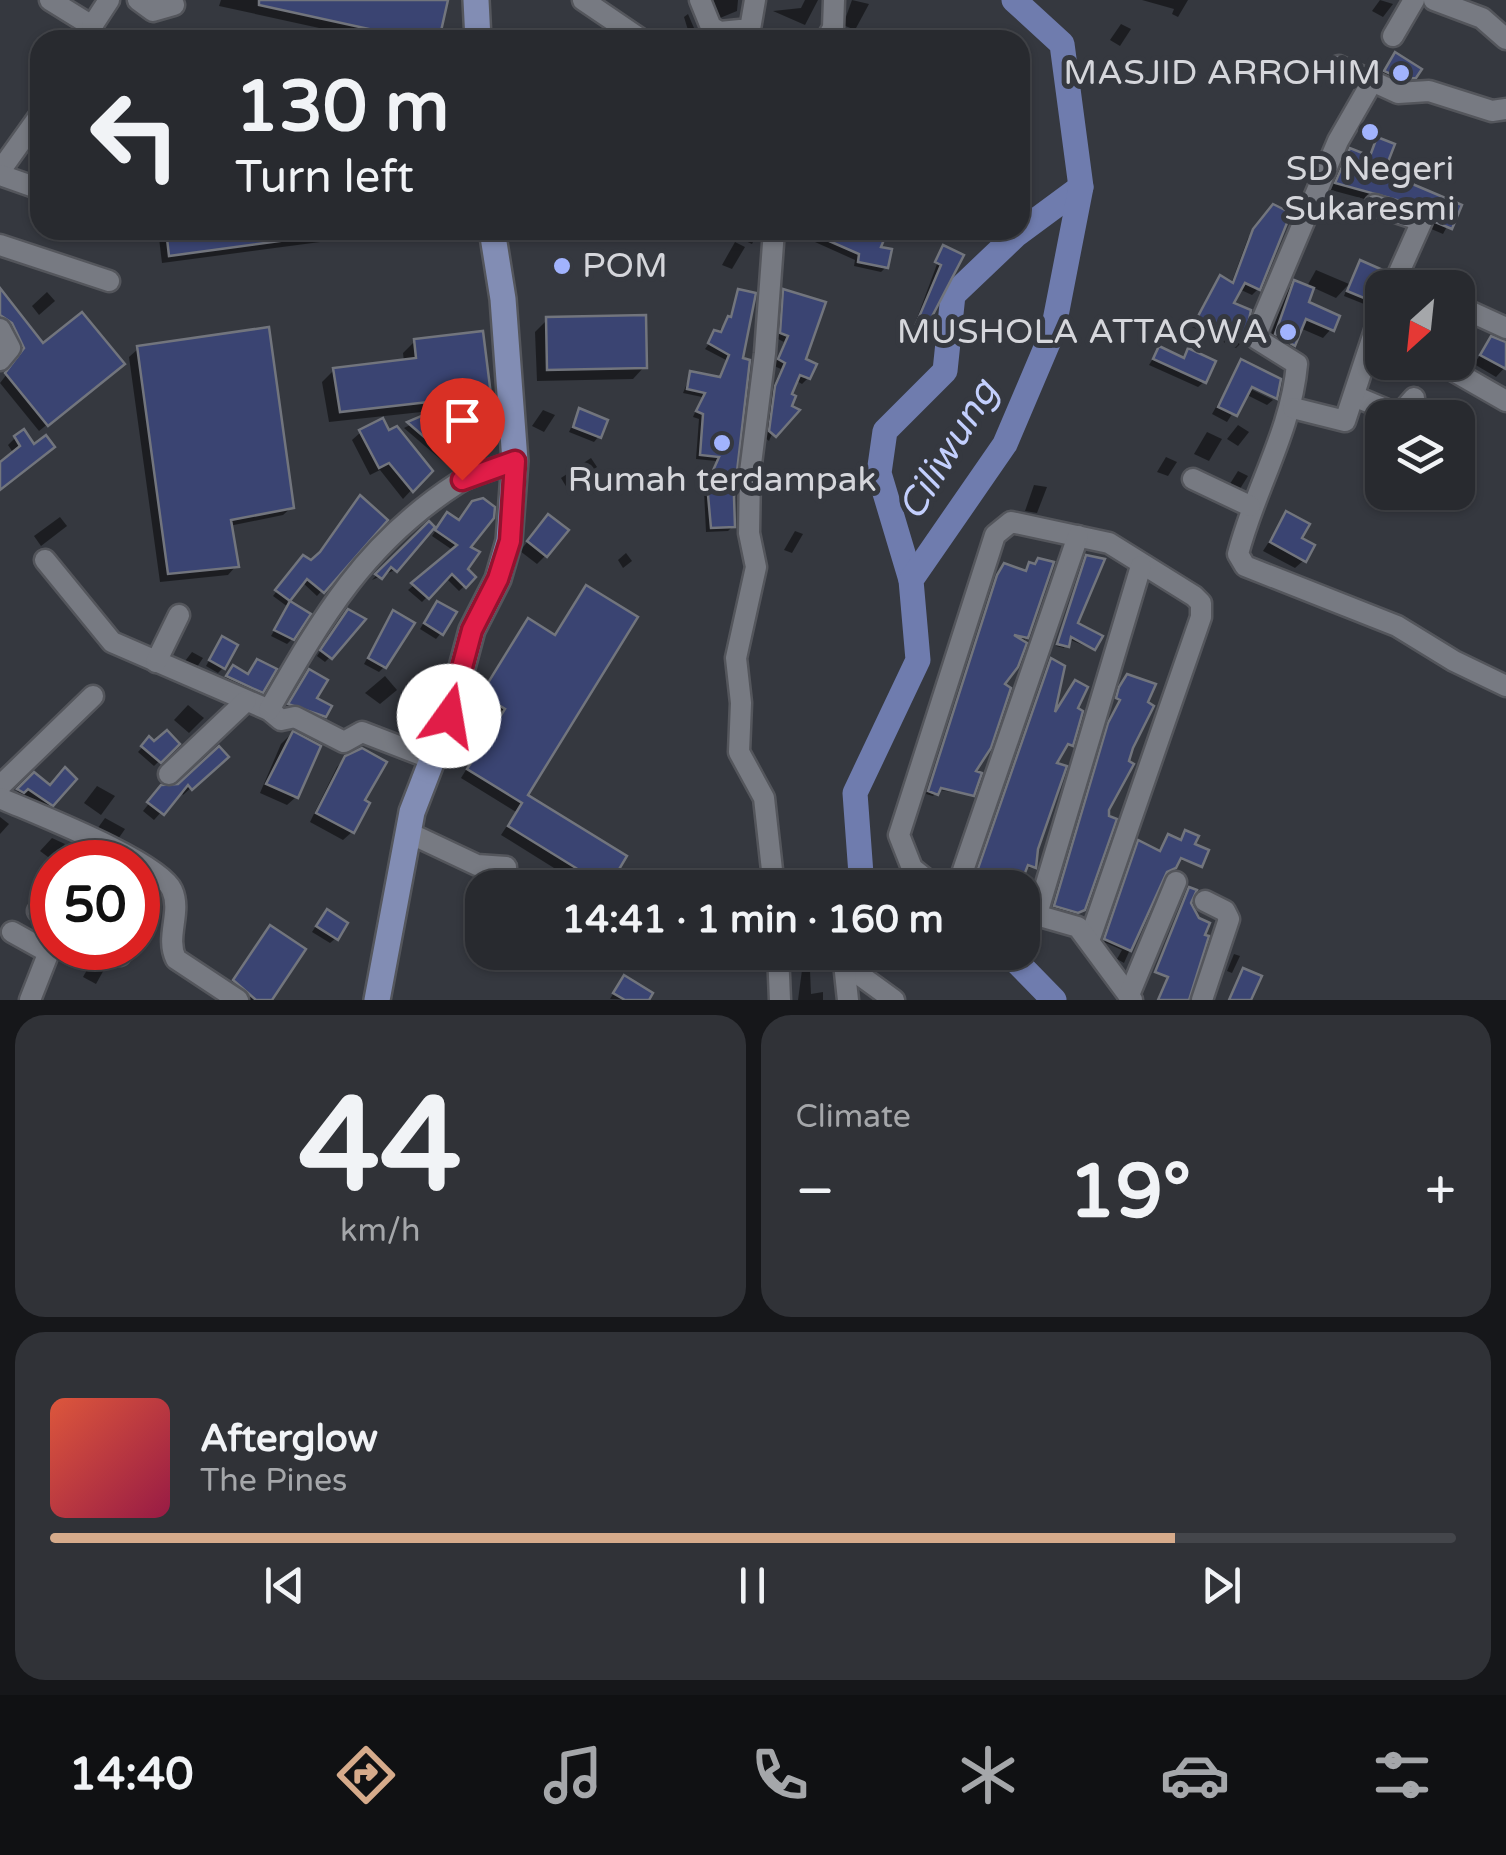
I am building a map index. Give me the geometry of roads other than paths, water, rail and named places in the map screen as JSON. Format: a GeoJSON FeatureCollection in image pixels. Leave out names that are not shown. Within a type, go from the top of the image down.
{"type":"FeatureCollection","features":[{"type":"Feature","properties":{"kind":"main road"},"geometry":{"type":"LineString","coordinates":[[476,0],[478,30]]}},
{"type":"Feature","properties":{"kind":"main road"},"geometry":{"type":"LineString","coordinates":[[376,1000],[407,832],[449,716],[472,630],[498,579],[510,541],[515,461],[503,299],[494,240]]}},
{"type":"Feature","properties":{"kind":"street"},"geometry":{"type":"LineString","coordinates":[[50,0],[89,30]]}},
{"type":"Feature","properties":{"kind":"street"},"geometry":{"type":"LineString","coordinates":[[94,30],[108,0]]}},
{"type":"Feature","properties":{"kind":"street"},"geometry":{"type":"LineString","coordinates":[[138,0],[153,11],[174,5]]}},
{"type":"Feature","properties":{"kind":"street"},"geometry":{"type":"LineString","coordinates":[[583,0],[627,30]]}},
{"type":"Feature","properties":{"kind":"street"},"geometry":{"type":"LineString","coordinates":[[700,0],[710,27],[716,30]]}},
{"type":"Feature","properties":{"kind":"street"},"geometry":{"type":"LineString","coordinates":[[740,30],[750,29],[755,0]]}},
{"type":"Feature","properties":{"kind":"street"},"geometry":{"type":"LineString","coordinates":[[831,30],[834,0]]}},
{"type":"Feature","properties":{"kind":"street"},"geometry":{"type":"LineString","coordinates":[[1393,36],[1414,0]]}},
{"type":"Feature","properties":{"kind":"street"},"geometry":{"type":"LineString","coordinates":[[1434,0],[1482,18],[1506,39]]}},
{"type":"Feature","properties":{"kind":"street"},"geometry":{"type":"LineString","coordinates":[[1340,66],[1398,93],[1429,92],[1492,111],[1506,109]]}},
{"type":"Feature","properties":{"kind":"street"},"geometry":{"type":"LineString","coordinates":[[1373,80],[1338,140],[1258,330],[1258,339],[1268,348],[1297,364],[1293,408],[1250,506],[1238,554],[1245,566],[1398,626],[1454,661],[1506,686]]}},
{"type":"Feature","properties":{"kind":"street"},"geometry":{"type":"LineString","coordinates":[[30,130],[0,173],[30,185]]}},
{"type":"Feature","properties":{"kind":"street"},"geometry":{"type":"LineString","coordinates":[[1375,205],[1422,221],[1407,270]]}},
{"type":"Feature","properties":{"kind":"street"},"geometry":{"type":"LineString","coordinates":[[772,870],[764,798],[739,752],[742,704],[736,658],[756,567],[749,533],[750,472],[773,240]]}},
{"type":"Feature","properties":{"kind":"street"},"geometry":{"type":"LineString","coordinates":[[0,245],[109,281]]}},
{"type":"Feature","properties":{"kind":"street"},"geometry":{"type":"LineString","coordinates":[[1475,314],[1506,328]]}},
{"type":"Feature","properties":{"kind":"street"},"geometry":{"type":"LineString","coordinates":[[0,329],[10,348],[0,360]]}},
{"type":"Feature","properties":{"kind":"street"},"geometry":{"type":"LineString","coordinates":[[1293,408],[1345,421],[1365,362]]}},
{"type":"Feature","properties":{"kind":"street"},"geometry":{"type":"LineString","coordinates":[[1469,380],[1506,401]]}},
{"type":"Feature","properties":{"kind":"street"},"geometry":{"type":"LineString","coordinates":[[1354,396],[1399,415],[1414,398]]}},
{"type":"Feature","properties":{"kind":"street"},"geometry":{"type":"LineString","coordinates":[[269,710],[334,599],[396,528],[414,511],[462,480],[515,461]]}},
{"type":"Feature","properties":{"kind":"street"},"geometry":{"type":"LineString","coordinates":[[1193,480],[1250,506]]}},
{"type":"Feature","properties":{"kind":"street"},"geometry":{"type":"LineString","coordinates":[[914,870],[899,835],[914,776],[995,535],[1011,522],[1109,543],[1194,596],[1200,603],[1201,617],[1090,938]]}},
{"type":"Feature","properties":{"kind":"street"},"geometry":{"type":"LineString","coordinates":[[963,870],[1078,536]]}},
{"type":"Feature","properties":{"kind":"street"},"geometry":{"type":"LineString","coordinates":[[45,560],[107,638],[269,710],[282,720],[295,717],[344,742],[362,732],[432,759]]}},
{"type":"Feature","properties":{"kind":"street"},"geometry":{"type":"LineString","coordinates":[[1040,881],[1142,566]]}},
{"type":"Feature","properties":{"kind":"street"},"geometry":{"type":"LineString","coordinates":[[156,662],[180,616]]}},
{"type":"Feature","properties":{"kind":"street"},"geometry":{"type":"LineString","coordinates":[[0,786],[93,696]]}},
{"type":"Feature","properties":{"kind":"street"},"geometry":{"type":"LineString","coordinates":[[169,774],[246,700]]}},
{"type":"Feature","properties":{"kind":"street"},"geometry":{"type":"LineString","coordinates":[[0,798],[94,840],[166,881],[176,901],[172,942],[176,959],[238,1000]]}},
{"type":"Feature","properties":{"kind":"street"},"geometry":{"type":"LineString","coordinates":[[407,832],[477,865],[506,867]]}},
{"type":"Feature","properties":{"kind":"street"},"geometry":{"type":"LineString","coordinates":[[1131,998],[1176,882]]}},
{"type":"Feature","properties":{"kind":"street"},"geometry":{"type":"LineString","coordinates":[[1202,1000],[1229,919],[1225,911],[1205,901]]}},
{"type":"Feature","properties":{"kind":"street"},"geometry":{"type":"LineString","coordinates":[[1040,915],[1078,927],[1090,938],[1131,998]]}},
{"type":"Feature","properties":{"kind":"street"},"geometry":{"type":"LineString","coordinates":[[12,932],[30,940]]}},
{"type":"Feature","properties":{"kind":"street"},"geometry":{"type":"LineString","coordinates":[[30,1000],[42,970]]}},
{"type":"Feature","properties":{"kind":"street"},"geometry":{"type":"LineString","coordinates":[[779,970],[780,1000]]}},
{"type":"Feature","properties":{"kind":"street"},"geometry":{"type":"LineString","coordinates":[[839,970],[848,1000]]}},
{"type":"Feature","properties":{"kind":"street"},"geometry":{"type":"LineString","coordinates":[[853,970],[894,1000]]}},
{"type":"Feature","properties":{"kind":"waterway","name":"Ciliwung"},"geometry":{"type":"LineString","coordinates":[[861,870],[855,793],[918,660],[911,580],[1005,444],[1053,331],[1081,187],[1062,44],[1014,0]]}},
{"type":"Feature","properties":{"kind":"waterway"},"geometry":{"type":"LineString","coordinates":[[1030,225],[1081,187]]}},
{"type":"Feature","properties":{"kind":"waterway"},"geometry":{"type":"LineString","coordinates":[[911,580],[879,473],[885,431],[945,371],[953,295],[1011,240]]}},
{"type":"Feature","properties":{"kind":"waterway","name":"Ciliwung"},"geometry":{"type":"LineString","coordinates":[[1025,970],[1054,1000]]}},
{"type":"Feature","properties":{"kind":"place","name":"MASJID ARROHIM"},"geometry":{"type":"Point","coordinates":[1401,73]}},
{"type":"Feature","properties":{"kind":"place","name":"SD Negeri Sukaresmi"},"geometry":{"type":"Point","coordinates":[1370,132]}},
{"type":"Feature","properties":{"kind":"place","name":"POM"},"geometry":{"type":"Point","coordinates":[562,266]}},
{"type":"Feature","properties":{"kind":"place","name":"MUSHOLA ATTAQWA"},"geometry":{"type":"Point","coordinates":[1288,332]}},
{"type":"Feature","properties":{"kind":"place","name":"Rumah terdampak"},"geometry":{"type":"Point","coordinates":[722,443]}}]}
